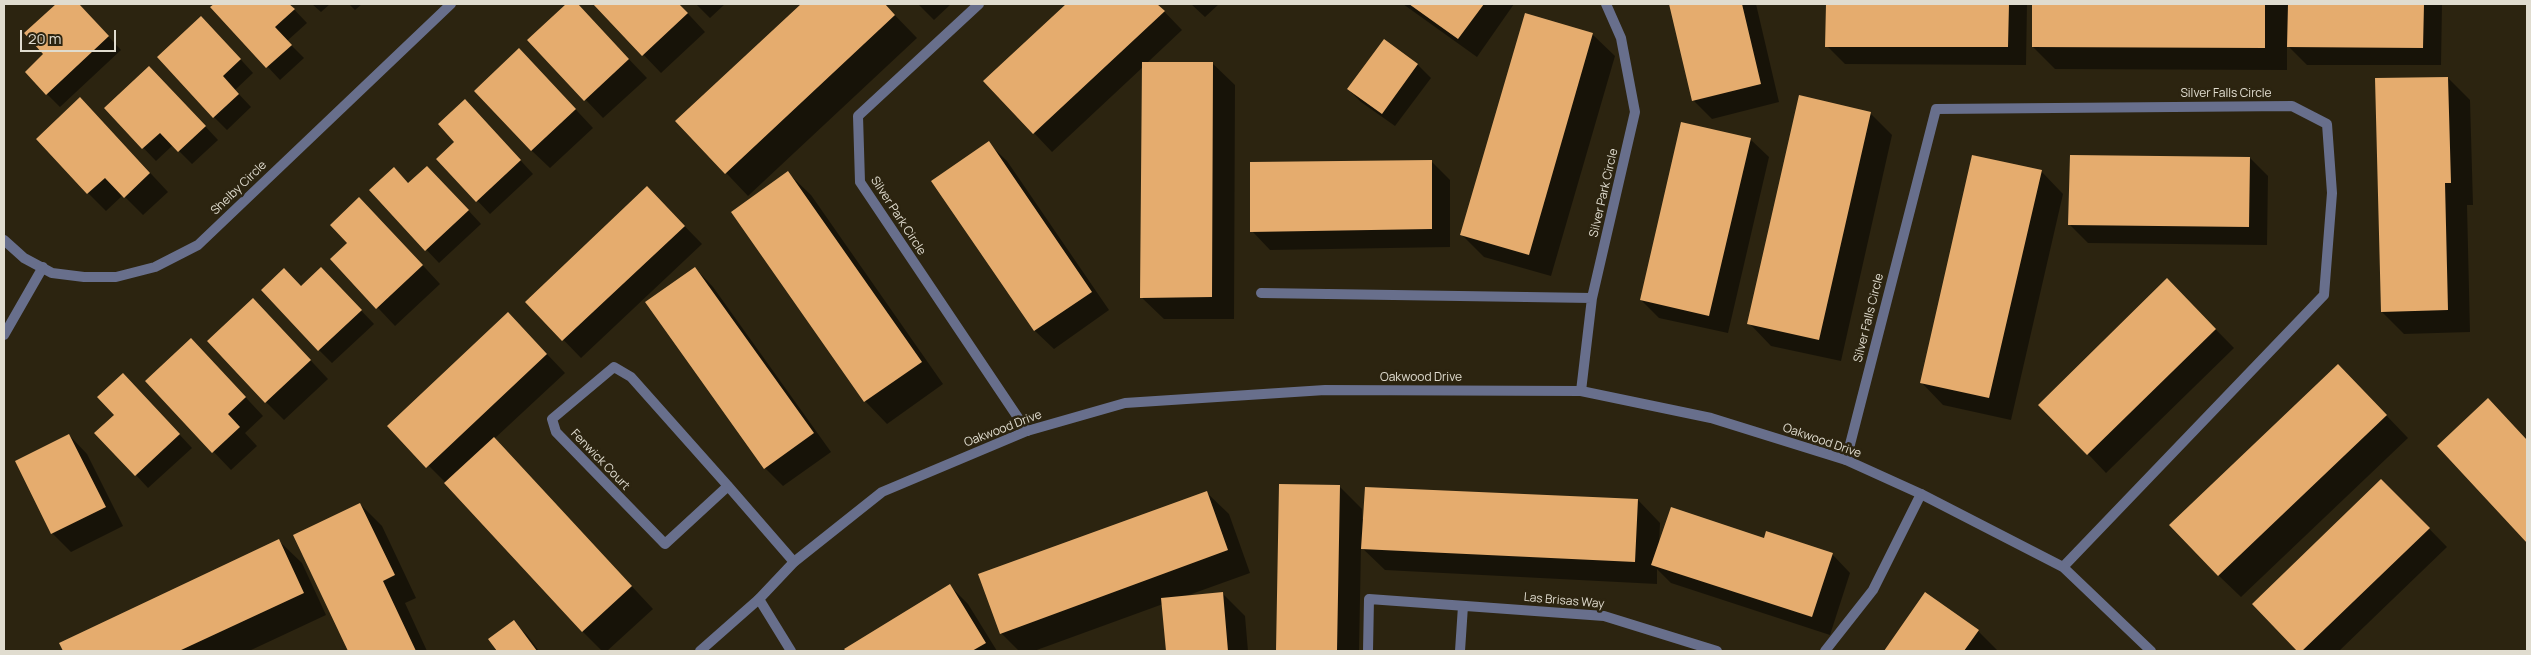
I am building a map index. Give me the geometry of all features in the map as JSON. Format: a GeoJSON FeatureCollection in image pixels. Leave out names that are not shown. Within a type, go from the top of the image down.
{"type":"FeatureCollection","features":[{"type":"Feature","properties":{"kind":"street","name":"Shelby Circle"},"geometry":{"type":"LineString","coordinates":[[4,240],[24,258],[52,273],[84,277],[116,277],[155,267],[198,245],[451,4]]}},
{"type":"Feature","properties":{"kind":"street","name":"Silver Park Circle"},"geometry":{"type":"LineString","coordinates":[[978,4],[858,116],[860,182],[1027,431]]}},
{"type":"Feature","properties":{"kind":"street","name":"Silver Park Circle"},"geometry":{"type":"LineString","coordinates":[[1581,391],[1592,298],[1635,112],[1622,38],[1606,4]]}},
{"type":"Feature","properties":{"kind":"street","name":"Silver Falls Circle"},"geometry":{"type":"LineString","coordinates":[[1846,460],[1936,109],[2292,106],[2327,124],[2332,193],[2324,295],[2063,567]]}},
{"type":"Feature","properties":{"kind":"street"},"geometry":{"type":"LineString","coordinates":[[4,335],[42,268]]}},
{"type":"Feature","properties":{"kind":"street"},"geometry":{"type":"LineString","coordinates":[[1261,293],[1592,298]]}},
{"type":"Feature","properties":{"kind":"street","name":"Fenwick Court"},"geometry":{"type":"LineString","coordinates":[[728,486],[664,544],[556,432],[552,419],[614,367],[631,377],[728,486],[794,562]]}},
{"type":"Feature","properties":{"kind":"street","name":"Oakwood Drive"},"geometry":{"type":"LineString","coordinates":[[700,651],[759,599],[794,562],[882,492],[1027,431],[1125,403],[1325,390],[1581,391],[1711,418],[1846,460],[1921,494],[2063,567],[2151,651]]}},
{"type":"Feature","properties":{"kind":"street"},"geometry":{"type":"LineString","coordinates":[[1825,651],[1873,590],[1921,494]]}},
{"type":"Feature","properties":{"kind":"street"},"geometry":{"type":"LineString","coordinates":[[759,599],[791,651]]}},
{"type":"Feature","properties":{"kind":"street","name":"Las Brisas Way"},"geometry":{"type":"LineString","coordinates":[[1368,651],[1369,599],[1604,616],[1717,651]]}},
{"type":"Feature","properties":{"kind":"street"},"geometry":{"type":"LineString","coordinates":[[1460,651],[1463,606]]}},
{"type":"Feature","properties":{"kind":"building"},"geometry":{"type":"Polygon","coordinates":[[[56,4],[79,4],[109,36],[46,95],[25,72],[43,54],[24,33],[56,4]]]}},
{"type":"Feature","properties":{"kind":"building"},"geometry":{"type":"Polygon","coordinates":[[[214,4],[289,4],[295,9],[275,27],[292,45],[266,68],[210,7],[214,4]]]}},
{"type":"Feature","properties":{"kind":"building"},"geometry":{"type":"Polygon","coordinates":[[[566,4],[578,4],[629,59],[584,101],[527,40],[566,4]]]}},
{"type":"Feature","properties":{"kind":"building"},"geometry":{"type":"Polygon","coordinates":[[[593,4],[679,4],[688,13],[642,56],[593,4]]]}},
{"type":"Feature","properties":{"kind":"building"},"geometry":{"type":"Polygon","coordinates":[[[801,4],[885,4],[895,15],[725,174],[675,121],[801,4]]]}},
{"type":"Feature","properties":{"kind":"building"},"geometry":{"type":"Polygon","coordinates":[[[1066,4],[1157,4],[1165,11],[1033,134],[983,81],[1066,4]]]}},
{"type":"Feature","properties":{"kind":"building"},"geometry":{"type":"Polygon","coordinates":[[[1409,4],[1484,4],[1458,39],[1409,4]]]}},
{"type":"Feature","properties":{"kind":"building"},"geometry":{"type":"Polygon","coordinates":[[[1669,4],[1742,4],[1761,84],[1692,101],[1669,4]]]}},
{"type":"Feature","properties":{"kind":"building"},"geometry":{"type":"Polygon","coordinates":[[[1826,4],[2009,4],[2008,47],[1825,47],[1826,4]]]}},
{"type":"Feature","properties":{"kind":"building"},"geometry":{"type":"Polygon","coordinates":[[[2032,4],[2265,4],[2265,48],[2032,47],[2032,4]]]}},
{"type":"Feature","properties":{"kind":"building"},"geometry":{"type":"Polygon","coordinates":[[[2288,4],[2424,4],[2423,48],[2287,47],[2288,4]]]}},
{"type":"Feature","properties":{"kind":"building"},"geometry":{"type":"Polygon","coordinates":[[[1525,13],[1593,33],[1529,255],[1460,235],[1525,13]]]}},
{"type":"Feature","properties":{"kind":"building"},"geometry":{"type":"Polygon","coordinates":[[[201,16],[241,59],[223,76],[239,94],[213,118],[157,57],[201,16]]]}},
{"type":"Feature","properties":{"kind":"building"},"geometry":{"type":"Polygon","coordinates":[[[1384,39],[1418,64],[1382,114],[1347,89],[1384,39]]]}},
{"type":"Feature","properties":{"kind":"building"},"geometry":{"type":"Polygon","coordinates":[[[519,48],[576,109],[531,151],[474,91],[519,48]]]}},
{"type":"Feature","properties":{"kind":"building"},"geometry":{"type":"Polygon","coordinates":[[[1142,62],[1213,62],[1212,297],[1140,298],[1142,62]]]}},
{"type":"Feature","properties":{"kind":"building"},"geometry":{"type":"Polygon","coordinates":[[[149,66],[206,126],[178,152],[160,133],[142,149],[104,108],[149,66]]]}},
{"type":"Feature","properties":{"kind":"building"},"geometry":{"type":"Polygon","coordinates":[[[2448,77],[2451,183],[2445,183],[2448,310],[2381,312],[2375,78],[2448,77]]]}},
{"type":"Feature","properties":{"kind":"building"},"geometry":{"type":"Polygon","coordinates":[[[1799,95],[1871,112],[1819,340],[1747,324],[1799,95]]]}},
{"type":"Feature","properties":{"kind":"building"},"geometry":{"type":"Polygon","coordinates":[[[80,97],[150,173],[124,198],[105,178],[87,194],[36,139],[80,97]]]}},
{"type":"Feature","properties":{"kind":"building"},"geometry":{"type":"Polygon","coordinates":[[[465,99],[521,160],[476,202],[436,159],[454,142],[438,124],[465,99]]]}},
{"type":"Feature","properties":{"kind":"building"},"geometry":{"type":"Polygon","coordinates":[[[1681,122],[1751,138],[1709,316],[1640,300],[1681,122]]]}},
{"type":"Feature","properties":{"kind":"building"},"geometry":{"type":"Polygon","coordinates":[[[989,141],[1092,292],[1034,331],[931,181],[989,141]]]}},
{"type":"Feature","properties":{"kind":"building"},"geometry":{"type":"Polygon","coordinates":[[[1972,155],[2042,170],[1989,398],[1920,383],[1972,155]]]}},
{"type":"Feature","properties":{"kind":"building"},"geometry":{"type":"Polygon","coordinates":[[[2070,155],[2250,157],[2249,227],[2068,225],[2070,155]]]}},
{"type":"Feature","properties":{"kind":"building"},"geometry":{"type":"Polygon","coordinates":[[[1432,160],[1432,229],[1250,232],[1250,162],[1432,160]]]}},
{"type":"Feature","properties":{"kind":"building"},"geometry":{"type":"Polygon","coordinates":[[[427,166],[469,210],[425,251],[369,190],[394,167],[408,183],[427,166]]]}},
{"type":"Feature","properties":{"kind":"building"},"geometry":{"type":"Polygon","coordinates":[[[788,171],[922,362],[864,402],[731,212],[788,171]]]}},
{"type":"Feature","properties":{"kind":"building"},"geometry":{"type":"Polygon","coordinates":[[[647,186],[685,226],[562,341],[525,302],[647,186]]]}},
{"type":"Feature","properties":{"kind":"building"},"geometry":{"type":"Polygon","coordinates":[[[359,197],[423,265],[376,309],[330,259],[347,243],[330,225],[359,197]]]}},
{"type":"Feature","properties":{"kind":"building"},"geometry":{"type":"Polygon","coordinates":[[[321,267],[362,310],[318,351],[261,290],[284,268],[301,286],[321,267]]]}},
{"type":"Feature","properties":{"kind":"building"},"geometry":{"type":"Polygon","coordinates":[[[695,267],[814,433],[764,469],[645,302],[695,267]]]}},
{"type":"Feature","properties":{"kind":"building"},"geometry":{"type":"Polygon","coordinates":[[[2167,278],[2216,329],[2087,455],[2038,405],[2167,278]]]}},
{"type":"Feature","properties":{"kind":"building"},"geometry":{"type":"Polygon","coordinates":[[[253,298],[311,360],[265,403],[207,341],[253,298]]]}},
{"type":"Feature","properties":{"kind":"building"},"geometry":{"type":"Polygon","coordinates":[[[508,312],[547,354],[426,468],[387,426],[508,312]]]}},
{"type":"Feature","properties":{"kind":"building"},"geometry":{"type":"Polygon","coordinates":[[[191,338],[246,397],[228,414],[240,427],[212,453],[145,381],[191,338]]]}},
{"type":"Feature","properties":{"kind":"building"},"geometry":{"type":"Polygon","coordinates":[[[2338,364],[2387,415],[2218,576],[2169,525],[2338,364]]]}},
{"type":"Feature","properties":{"kind":"building"},"geometry":{"type":"Polygon","coordinates":[[[123,373],[180,434],[135,476],[94,433],[114,415],[97,397],[123,373]]]}},
{"type":"Feature","properties":{"kind":"building"},"geometry":{"type":"Polygon","coordinates":[[[2488,398],[2527,440],[2527,543],[2437,446],[2488,398]]]}},
{"type":"Feature","properties":{"kind":"building"},"geometry":{"type":"Polygon","coordinates":[[[69,434],[106,507],[51,534],[15,461],[69,434]]]}},
{"type":"Feature","properties":{"kind":"building"},"geometry":{"type":"Polygon","coordinates":[[[494,437],[632,586],[582,632],[444,483],[494,437]]]}},
{"type":"Feature","properties":{"kind":"building"},"geometry":{"type":"Polygon","coordinates":[[[2381,479],[2430,528],[2302,651],[2297,651],[2252,604],[2381,479]]]}},
{"type":"Feature","properties":{"kind":"building"},"geometry":{"type":"Polygon","coordinates":[[[1279,484],[1340,485],[1337,651],[1276,651],[1279,484]]]}},
{"type":"Feature","properties":{"kind":"building"},"geometry":{"type":"Polygon","coordinates":[[[1365,487],[1638,499],[1635,562],[1361,549],[1365,487]]]}},
{"type":"Feature","properties":{"kind":"building"},"geometry":{"type":"Polygon","coordinates":[[[1207,491],[1228,550],[1000,634],[978,574],[1207,491]]]}},
{"type":"Feature","properties":{"kind":"building"},"geometry":{"type":"Polygon","coordinates":[[[360,503],[395,575],[383,581],[416,651],[348,651],[293,535],[360,503]]]}},
{"type":"Feature","properties":{"kind":"building"},"geometry":{"type":"Polygon","coordinates":[[[1671,507],[1764,538],[1766,531],[1833,553],[1812,617],[1651,565],[1671,507]]]}},
{"type":"Feature","properties":{"kind":"building"},"geometry":{"type":"Polygon","coordinates":[[[279,539],[304,593],[179,651],[63,651],[59,643],[279,539]]]}},
{"type":"Feature","properties":{"kind":"building"},"geometry":{"type":"Polygon","coordinates":[[[950,584],[986,643],[972,651],[846,651],[844,649],[950,584]]]}},
{"type":"Feature","properties":{"kind":"building"},"geometry":{"type":"Polygon","coordinates":[[[1223,592],[1228,651],[1166,651],[1161,598],[1223,592]]]}},
{"type":"Feature","properties":{"kind":"building"},"geometry":{"type":"Polygon","coordinates":[[[1925,592],[1979,630],[1964,651],[1884,651],[1925,592]]]}},
{"type":"Feature","properties":{"kind":"building"},"geometry":{"type":"Polygon","coordinates":[[[514,620],[537,651],[497,651],[488,639],[514,620]]]}}]}
